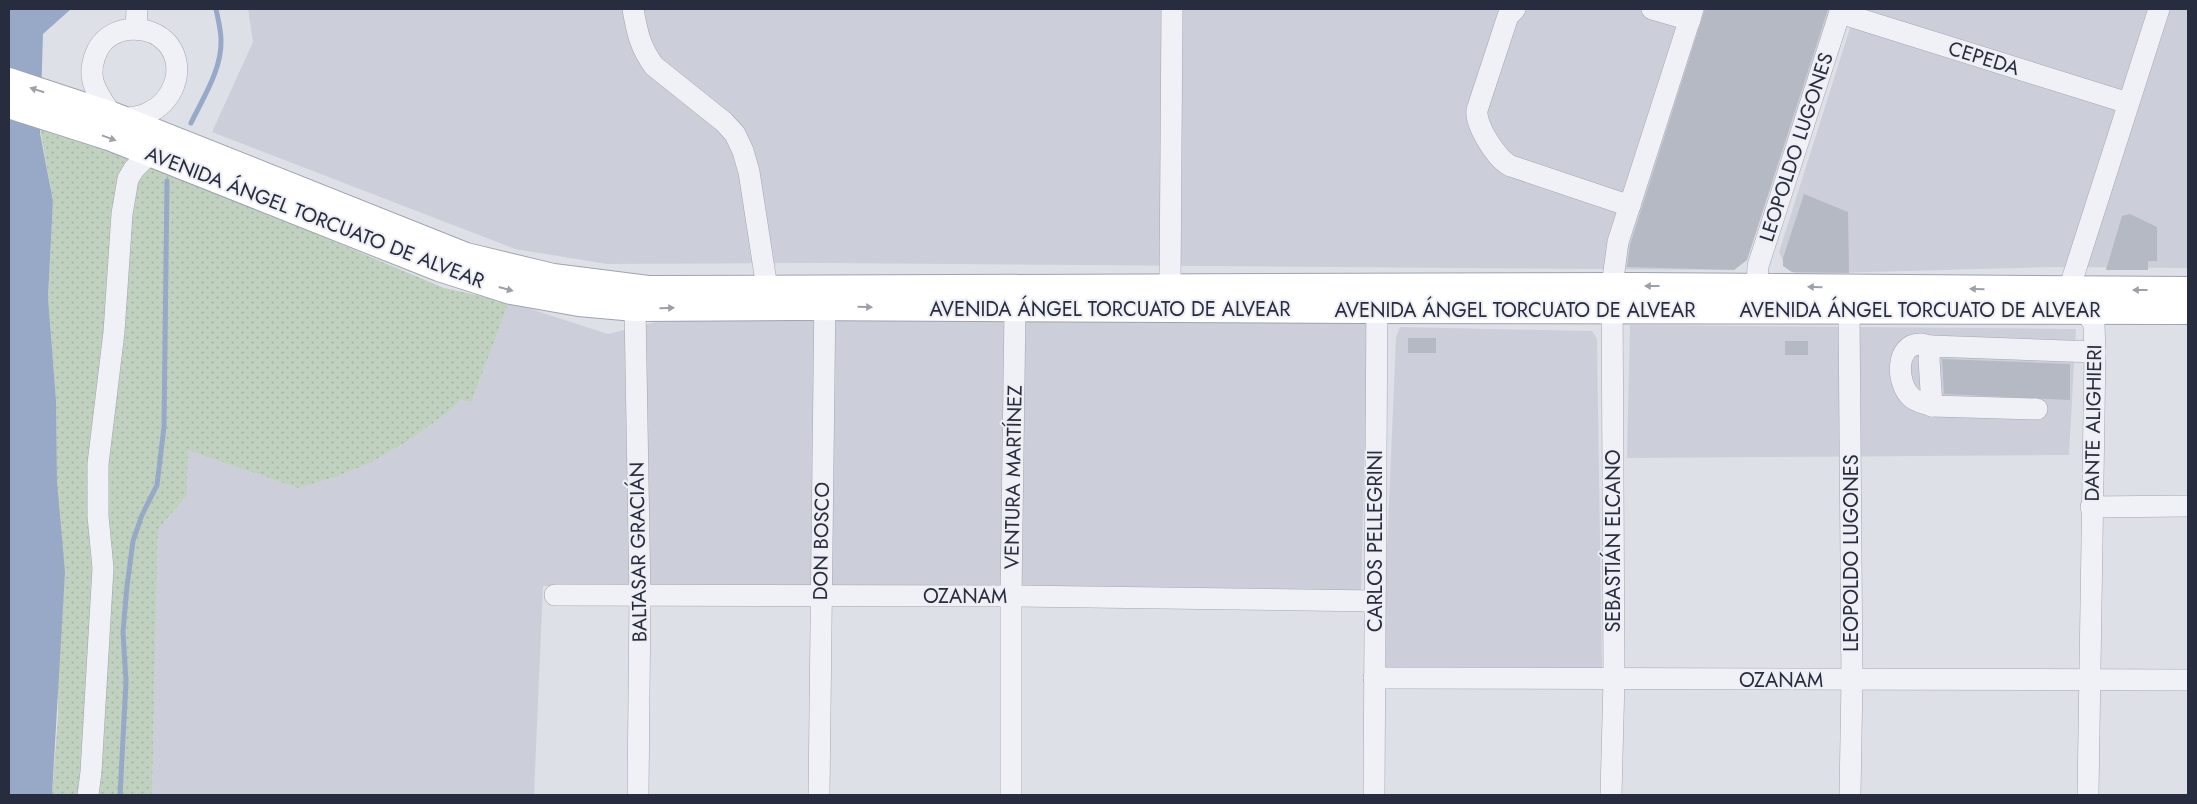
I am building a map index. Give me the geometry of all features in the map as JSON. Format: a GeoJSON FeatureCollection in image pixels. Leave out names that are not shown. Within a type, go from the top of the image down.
{"type":"FeatureCollection","features":[{"type":"Feature","properties":{"kind":"main road"},"geometry":{"type":"LineString","coordinates":[[9,81],[64,110]]}},
{"type":"Feature","properties":{"kind":"main road"},"geometry":{"type":"LineString","coordinates":[[9,105],[64,110]]}},
{"type":"Feature","properties":{"kind":"main road","name":"AVENIDA ÁNGEL TORCUATO DE ALVEAR"},"geometry":{"type":"LineString","coordinates":[[64,110],[150,153],[430,265],[511,291],[571,302],[635,308],[825,297],[1170,287],[1377,299]]}},
{"type":"Feature","properties":{"kind":"main road","name":"AVENIDA ÁNGEL TORCUATO DE ALVEAR"},"geometry":{"type":"LineString","coordinates":[[64,110],[118,117],[447,249],[492,263],[553,277],[648,289],[766,288],[825,297],[1015,309],[1377,299],[1612,298],[1849,311],[2081,300],[2188,290]]}},
{"type":"Feature","properties":{"kind":"main road","name":"AVENIDA ÁNGEL TORCUATO DE ALVEAR"},"geometry":{"type":"LineString","coordinates":[[1612,298],[1757,287],[2081,300],[2188,310]]}},
{"type":"Feature","properties":{"kind":"street"},"geometry":{"type":"LineString","coordinates":[[633,9],[638,37],[654,66],[724,122],[735,134],[743,151],[749,172],[766,288]]}},
{"type":"Feature","properties":{"kind":"street"},"geometry":{"type":"LineString","coordinates":[[1170,287],[1172,9]]}},
{"type":"Feature","properties":{"kind":"street"},"geometry":{"type":"LineString","coordinates":[[1515,9],[1508,16],[1476,110],[1478,122],[1504,163],[1630,206]]}},
{"type":"Feature","properties":{"kind":"street"},"geometry":{"type":"LineString","coordinates":[[1652,9],[1692,14]]}},
{"type":"Feature","properties":{"kind":"street","name":"DANTE ALIGHIERI"},"geometry":{"type":"LineString","coordinates":[[2088,795],[2091,507],[2095,352],[2094,325],[2072,280],[2159,9]]}},
{"type":"Feature","properties":{"kind":"street","name":"CEPEDA"},"geometry":{"type":"LineString","coordinates":[[1840,11],[2128,103]]}},
{"type":"Feature","properties":{"kind":"street","name":"LEOPOLDO LUGONES"},"geometry":{"type":"LineString","coordinates":[[1757,287],[1758,266],[1840,11]]}},
{"type":"Feature","properties":{"kind":"street","name":"SEBASTIÁN ELCANO"},"geometry":{"type":"LineString","coordinates":[[1611,795],[1614,680],[1612,298],[1616,253],[1692,14]]}},
{"type":"Feature","properties":{"kind":"street"},"geometry":{"type":"LineString","coordinates":[[137,19],[168,44],[176,60],[177,78],[171,94],[158,107],[146,114],[118,117],[97,93],[92,80],[92,60],[108,37],[137,19]]}},
{"type":"Feature","properties":{"kind":"street"},"geometry":{"type":"LineString","coordinates":[[88,795],[103,568],[98,516],[98,464],[114,332],[122,214],[128,179],[134,169],[150,153]]}},
{"type":"Feature","properties":{"kind":"street","name":"DON BOSCO"},"geometry":{"type":"LineString","coordinates":[[819,795],[825,297]]}},
{"type":"Feature","properties":{"kind":"street","name":"CARLOS PELLEGRINI"},"geometry":{"type":"LineString","coordinates":[[1374,795],[1377,299]]}},
{"type":"Feature","properties":{"kind":"street","name":"BALTASAR GRACIÁN"},"geometry":{"type":"LineString","coordinates":[[635,308],[640,596],[638,795]]}},
{"type":"Feature","properties":{"kind":"street","name":"VENTURA MARTÍNEZ"},"geometry":{"type":"LineString","coordinates":[[1011,795],[1011,596],[1015,309]]}},
{"type":"Feature","properties":{"kind":"street","name":"LEOPOLDO LUGONES"},"geometry":{"type":"LineString","coordinates":[[1849,311],[1852,680],[1850,795]]}},
{"type":"Feature","properties":{"kind":"street"},"geometry":{"type":"LineString","coordinates":[[2037,409],[1932,406],[1912,399],[1903,388],[1899,368],[1905,352],[1911,346],[1920,344],[2095,352]]}},
{"type":"Feature","properties":{"kind":"street"},"geometry":{"type":"LineString","coordinates":[[1932,346],[1929,359],[1932,406]]}},
{"type":"Feature","properties":{"kind":"street"},"geometry":{"type":"LineString","coordinates":[[2091,507],[2188,506]]}},
{"type":"Feature","properties":{"kind":"street","name":"OZANAM"},"geometry":{"type":"LineString","coordinates":[[555,595],[1011,596],[1374,601]]}},
{"type":"Feature","properties":{"kind":"street","name":"OZANAM"},"geometry":{"type":"LineString","coordinates":[[1374,678],[2188,680]]}},
{"type":"Feature","properties":{"kind":"shaded area"},"geometry":{"type":"Polygon","coordinates":[[[248,9],[1830,9],[1747,260],[1734,270],[821,263],[607,264],[515,249],[212,132],[253,42],[248,9]]]}},
{"type":"Feature","properties":{"kind":"shaded area"},"geometry":{"type":"Polygon","coordinates":[[[1856,9],[2188,9],[2188,268],[2054,267],[1796,274],[1787,269],[1779,252],[1856,9]]]}},
{"type":"Feature","properties":{"kind":"shaded area"},"geometry":{"type":"Polygon","coordinates":[[[509,302],[608,334],[664,320],[1368,320],[1361,593],[543,586],[534,795],[152,795],[158,529],[187,496],[188,449],[298,488],[336,477],[372,462],[411,439],[446,414],[461,400],[471,403],[509,302]]]}},
{"type":"Feature","properties":{"kind":"shaded area"},"geometry":{"type":"Polygon","coordinates":[[[1630,325],[2076,329],[2069,455],[1627,458],[1630,325]]]}},
{"type":"Feature","properties":{"kind":"shaded area"},"geometry":{"type":"Polygon","coordinates":[[[1400,327],[1592,331],[1597,339],[1602,669],[1382,667],[1396,337],[1400,327]]]}},
{"type":"Feature","properties":{"kind":"green space"},"geometry":{"type":"Polygon","coordinates":[[[40,128],[158,167],[444,288],[509,302],[471,403],[461,400],[446,414],[411,439],[372,462],[336,477],[298,488],[188,450],[187,496],[158,529],[152,795],[52,795],[58,716],[56,400],[48,297],[53,201],[40,128]]]}},
{"type":"Feature","properties":{"kind":"water"},"geometry":{"type":"Polygon","coordinates":[[[9,9],[71,9],[43,34],[40,133],[53,201],[48,297],[56,400],[57,482],[65,572],[52,795],[9,795],[9,9]]]}},
{"type":"Feature","properties":{"kind":"building"},"geometry":{"type":"Polygon","coordinates":[[[1705,9],[1828,9],[1747,260],[1734,270],[1627,267],[1630,245],[1705,9]]]}},
{"type":"Feature","properties":{"kind":"building"},"geometry":{"type":"Polygon","coordinates":[[[1804,194],[1848,212],[1849,273],[1792,272],[1783,266],[1783,258],[1804,194]]]}},
{"type":"Feature","properties":{"kind":"building"},"geometry":{"type":"Polygon","coordinates":[[[2130,214],[2157,227],[2157,261],[2148,261],[2148,270],[2106,270],[2122,216],[2130,214]]]}},
{"type":"Feature","properties":{"kind":"building"},"geometry":{"type":"Polygon","coordinates":[[[1408,338],[1436,338],[1436,353],[1408,353],[1408,338]]]}},
{"type":"Feature","properties":{"kind":"building"},"geometry":{"type":"Polygon","coordinates":[[[1785,341],[1808,341],[1808,355],[1785,355],[1785,341]]]}},
{"type":"Feature","properties":{"kind":"building"},"geometry":{"type":"Polygon","coordinates":[[[1942,359],[2070,364],[2070,400],[1944,394],[1942,359]]]}},
{"type":"Feature","properties":{"kind":"waterway"},"geometry":{"type":"LineString","coordinates":[[191,123],[211,83],[218,62],[221,36],[216,9]]}},
{"type":"Feature","properties":{"kind":"waterway"},"geometry":{"type":"LineString","coordinates":[[120,795],[126,682],[123,632],[127,586],[133,541],[142,515],[157,485],[164,427],[167,181]]}}]}
